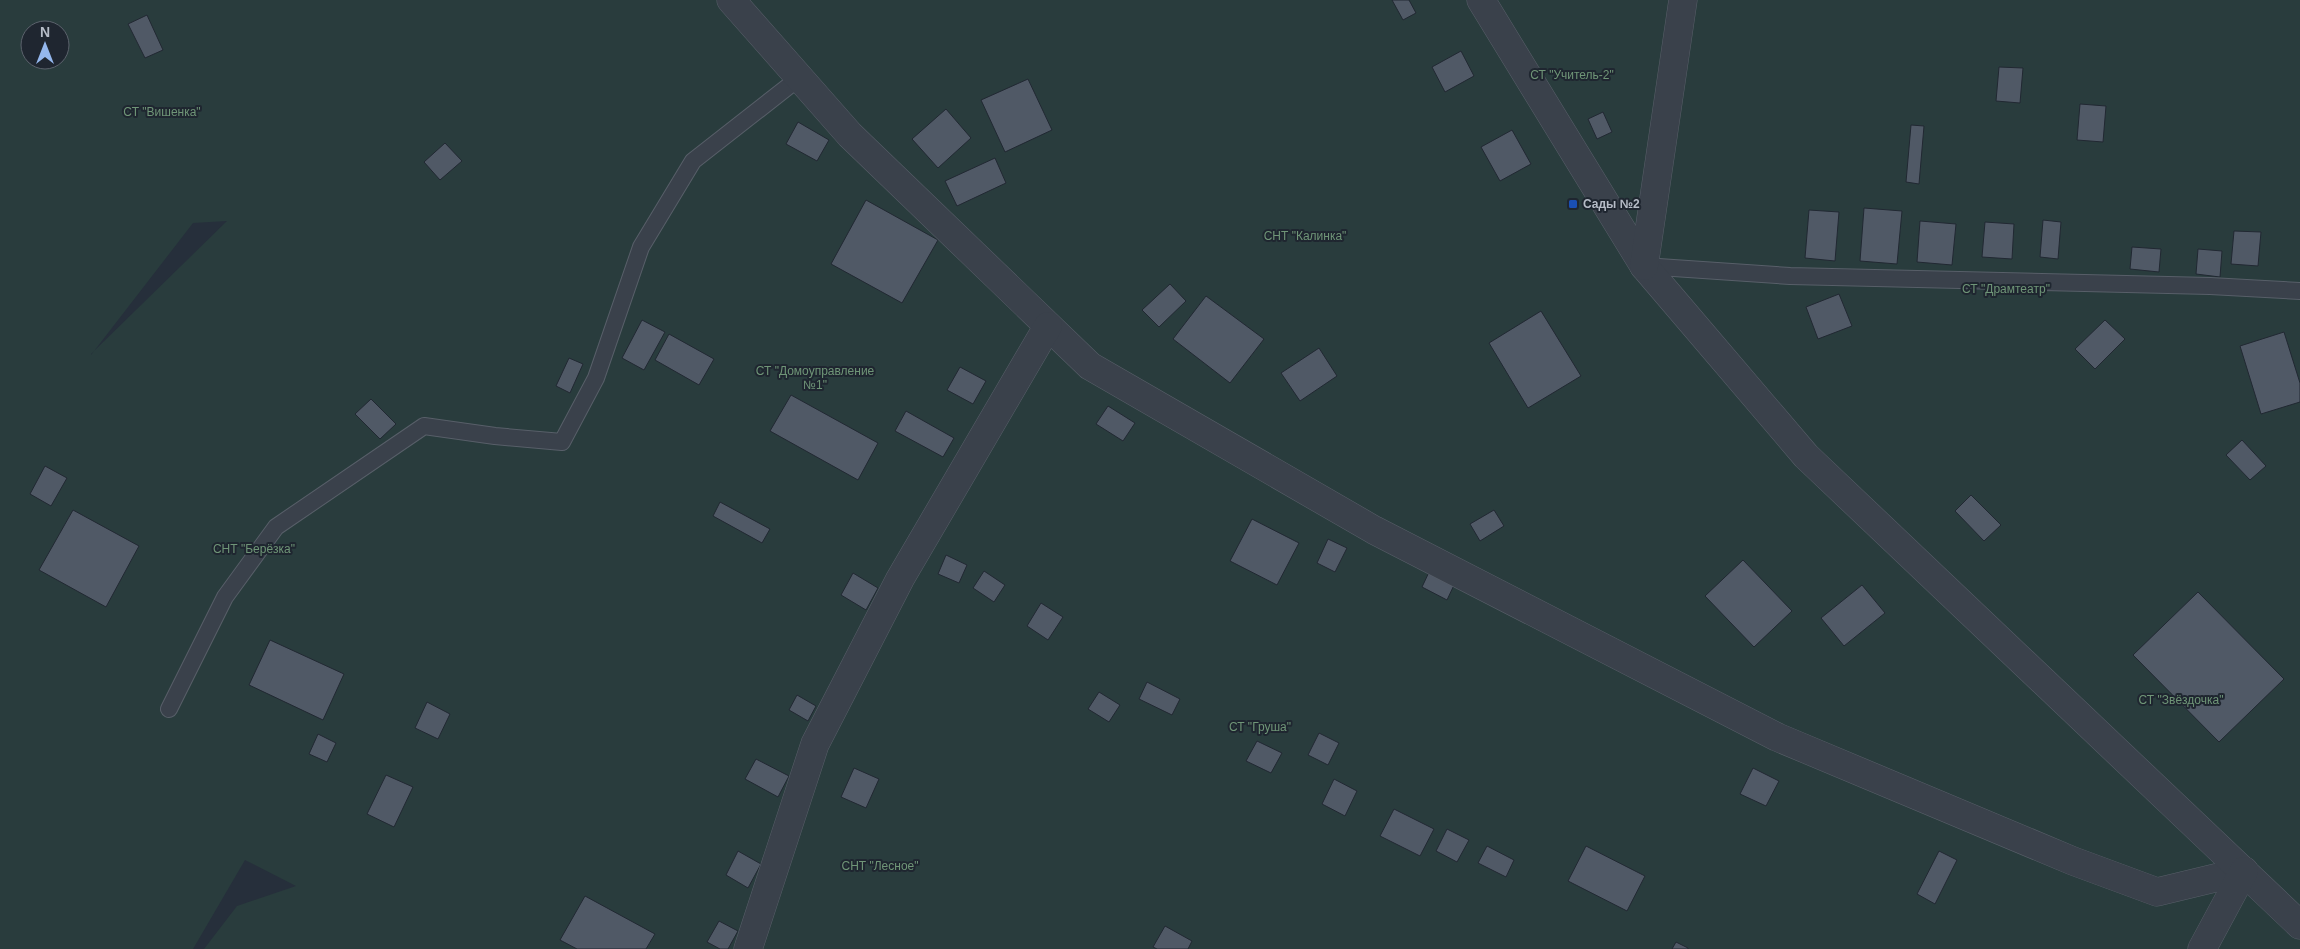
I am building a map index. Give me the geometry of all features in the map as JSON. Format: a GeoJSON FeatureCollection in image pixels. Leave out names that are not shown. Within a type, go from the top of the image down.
{"type":"FeatureCollection","features":[{"type":"Feature","properties":{"kind":"street"},"geometry":{"type":"LineString","coordinates":[[731,0],[850,135],[1090,366],[1374,530],[1777,737],[2073,861],[2157,892],[2244,871]]}},
{"type":"Feature","properties":{"kind":"street"},"geometry":{"type":"LineString","coordinates":[[1481,0],[1644,266],[1806,456],[2300,925]]}},
{"type":"Feature","properties":{"kind":"street"},"geometry":{"type":"LineString","coordinates":[[1644,266],[1682,0]]}},
{"type":"Feature","properties":{"kind":"street"},"geometry":{"type":"LineString","coordinates":[[748,949],[815,744],[900,579],[1048,326]]}},
{"type":"Feature","properties":{"kind":"street"},"geometry":{"type":"LineString","coordinates":[[2202,949],[2244,871]]}},
{"type":"Feature","properties":{"kind":"lane"},"geometry":{"type":"LineString","coordinates":[[169,709],[225,597],[276,527],[366,464],[424,426],[495,436],[562,442],[596,378],[641,247],[693,161],[799,78]]}},
{"type":"Feature","properties":{"kind":"lane"},"geometry":{"type":"LineString","coordinates":[[1644,266],[1790,276],[2210,286],[2300,290]]}},
{"type":"Feature","properties":{"kind":"green space"},"geometry":{"type":"Polygon","coordinates":[[[0,0],[2300,0],[2300,949],[204,949],[237,906],[296,886],[245,860],[193,949],[0,949],[0,0]],[[227,221],[193,223],[94,351],[227,221]]]}},
{"type":"Feature","properties":{"kind":"building"},"geometry":{"type":"Polygon","coordinates":[[[1392,0],[1409,0],[1416,13],[1403,20],[1392,0]]]}},
{"type":"Feature","properties":{"kind":"building"},"geometry":{"type":"Polygon","coordinates":[[[147,15],[163,50],[145,58],[128,24],[147,15]]]}},
{"type":"Feature","properties":{"kind":"building"},"geometry":{"type":"Polygon","coordinates":[[[1461,51],[1474,76],[1445,92],[1432,67],[1461,51]]]}},
{"type":"Feature","properties":{"kind":"building"},"geometry":{"type":"Polygon","coordinates":[[[1999,67],[2023,68],[2020,103],[1996,101],[1999,67]]]}},
{"type":"Feature","properties":{"kind":"building"},"geometry":{"type":"Polygon","coordinates":[[[1028,79],[1052,130],[1005,152],[981,100],[1028,79]]]}},
{"type":"Feature","properties":{"kind":"building"},"geometry":{"type":"Polygon","coordinates":[[[2080,104],[2106,106],[2103,142],[2077,140],[2080,104]]]}},
{"type":"Feature","properties":{"kind":"building"},"geometry":{"type":"Polygon","coordinates":[[[946,109],[971,138],[938,168],[912,139],[946,109]]]}},
{"type":"Feature","properties":{"kind":"building"},"geometry":{"type":"Polygon","coordinates":[[[1603,112],[1612,132],[1597,139],[1588,119],[1603,112]]]}},
{"type":"Feature","properties":{"kind":"building"},"geometry":{"type":"Polygon","coordinates":[[[798,122],[829,140],[817,161],[786,144],[798,122]]]}},
{"type":"Feature","properties":{"kind":"building"},"geometry":{"type":"Polygon","coordinates":[[[1911,125],[1924,126],[1919,184],[1906,182],[1911,125]]]}},
{"type":"Feature","properties":{"kind":"building"},"geometry":{"type":"Polygon","coordinates":[[[1512,130],[1531,164],[1500,181],[1481,147],[1512,130]]]}},
{"type":"Feature","properties":{"kind":"building"},"geometry":{"type":"Polygon","coordinates":[[[445,143],[462,161],[440,180],[424,162],[445,143]]]}},
{"type":"Feature","properties":{"kind":"building"},"geometry":{"type":"Polygon","coordinates":[[[995,158],[1006,183],[957,206],[945,181],[995,158]]]}},
{"type":"Feature","properties":{"kind":"building"},"geometry":{"type":"Polygon","coordinates":[[[866,200],[938,240],[902,303],[831,264],[866,200]]]}},
{"type":"Feature","properties":{"kind":"building"},"geometry":{"type":"Polygon","coordinates":[[[1864,208],[1902,211],[1897,264],[1860,261],[1864,208]]]}},
{"type":"Feature","properties":{"kind":"building"},"geometry":{"type":"Polygon","coordinates":[[[1809,210],[1839,212],[1835,261],[1805,258],[1809,210]]]}},
{"type":"Feature","properties":{"kind":"building"},"geometry":{"type":"Polygon","coordinates":[[[2043,220],[2061,222],[2058,259],[2040,257],[2043,220]]]}},
{"type":"Feature","properties":{"kind":"building"},"geometry":{"type":"Polygon","coordinates":[[[1920,221],[1956,224],[1952,265],[1917,262],[1920,221]]]}},
{"type":"Feature","properties":{"kind":"building"},"geometry":{"type":"Polygon","coordinates":[[[1985,222],[2014,224],[2012,259],[1982,257],[1985,222]]]}},
{"type":"Feature","properties":{"kind":"building"},"geometry":{"type":"Polygon","coordinates":[[[2234,231],[2261,232],[2258,266],[2231,264],[2234,231]]]}},
{"type":"Feature","properties":{"kind":"building"},"geometry":{"type":"Polygon","coordinates":[[[2132,247],[2161,249],[2159,272],[2130,269],[2132,247]]]}},
{"type":"Feature","properties":{"kind":"building"},"geometry":{"type":"Polygon","coordinates":[[[2198,249],[2222,251],[2220,277],[2196,274],[2198,249]]]}},
{"type":"Feature","properties":{"kind":"building"},"geometry":{"type":"Polygon","coordinates":[[[1170,284],[1186,301],[1159,327],[1142,310],[1170,284]]]}},
{"type":"Feature","properties":{"kind":"building"},"geometry":{"type":"Polygon","coordinates":[[[1839,294],[1852,326],[1818,339],[1806,307],[1839,294]]]}},
{"type":"Feature","properties":{"kind":"building"},"geometry":{"type":"Polygon","coordinates":[[[1206,296],[1264,339],[1230,383],[1173,339],[1206,296]]]}},
{"type":"Feature","properties":{"kind":"building"},"geometry":{"type":"Polygon","coordinates":[[[1541,311],[1581,376],[1528,408],[1489,343],[1541,311]]]}},
{"type":"Feature","properties":{"kind":"building"},"geometry":{"type":"Polygon","coordinates":[[[642,320],[665,332],[644,370],[622,358],[642,320]]]}},
{"type":"Feature","properties":{"kind":"building"},"geometry":{"type":"Polygon","coordinates":[[[2105,320],[2125,339],[2095,369],[2075,349],[2105,320]]]}},
{"type":"Feature","properties":{"kind":"building"},"geometry":{"type":"Polygon","coordinates":[[[2284,332],[2300,383],[2300,402],[2261,414],[2240,346],[2284,332]]]}},
{"type":"Feature","properties":{"kind":"building"},"geometry":{"type":"Polygon","coordinates":[[[669,334],[714,359],[699,385],[655,360],[669,334]]]}},
{"type":"Feature","properties":{"kind":"building"},"geometry":{"type":"Polygon","coordinates":[[[1319,348],[1337,376],[1300,401],[1281,373],[1319,348]]]}},
{"type":"Feature","properties":{"kind":"building"},"geometry":{"type":"Polygon","coordinates":[[[569,358],[583,364],[570,393],[556,386],[569,358]]]}},
{"type":"Feature","properties":{"kind":"building"},"geometry":{"type":"Polygon","coordinates":[[[960,367],[986,381],[973,404],[947,390],[960,367]]]}},
{"type":"Feature","properties":{"kind":"building"},"geometry":{"type":"Polygon","coordinates":[[[791,395],[878,443],[858,480],[770,431],[791,395]]]}},
{"type":"Feature","properties":{"kind":"building"},"geometry":{"type":"Polygon","coordinates":[[[371,399],[396,424],[380,439],[355,414],[371,399]]]}},
{"type":"Feature","properties":{"kind":"building"},"geometry":{"type":"Polygon","coordinates":[[[1108,406],[1135,423],[1123,441],[1096,424],[1108,406]]]}},
{"type":"Feature","properties":{"kind":"building"},"geometry":{"type":"Polygon","coordinates":[[[906,411],[954,438],[943,457],[895,431],[906,411]]]}},
{"type":"Feature","properties":{"kind":"building"},"geometry":{"type":"Polygon","coordinates":[[[2242,440],[2266,466],[2250,480],[2226,455],[2242,440]]]}},
{"type":"Feature","properties":{"kind":"building"},"geometry":{"type":"Polygon","coordinates":[[[45,466],[67,478],[51,506],[30,494],[45,466]]]}},
{"type":"Feature","properties":{"kind":"building"},"geometry":{"type":"Polygon","coordinates":[[[1971,495],[2001,525],[1984,541],[1955,511],[1971,495]]]}},
{"type":"Feature","properties":{"kind":"building"},"geometry":{"type":"Polygon","coordinates":[[[720,502],[770,529],[762,543],[713,516],[720,502]]]}},
{"type":"Feature","properties":{"kind":"building"},"geometry":{"type":"Polygon","coordinates":[[[73,510],[139,546],[106,607],[39,570],[73,510]]]}},
{"type":"Feature","properties":{"kind":"building"},"geometry":{"type":"Polygon","coordinates":[[[1494,510],[1504,526],[1480,541],[1470,524],[1494,510]]]}},
{"type":"Feature","properties":{"kind":"building"},"geometry":{"type":"Polygon","coordinates":[[[1252,519],[1299,543],[1277,585],[1230,561],[1252,519]]]}},
{"type":"Feature","properties":{"kind":"building"},"geometry":{"type":"Polygon","coordinates":[[[1328,539],[1347,548],[1335,572],[1317,563],[1328,539]]]}},
{"type":"Feature","properties":{"kind":"building"},"geometry":{"type":"Polygon","coordinates":[[[946,555],[967,565],[959,583],[938,574],[946,555]]]}},
{"type":"Feature","properties":{"kind":"building"},"geometry":{"type":"Polygon","coordinates":[[[1743,560],[1792,611],[1754,647],[1705,596],[1743,560]]]}},
{"type":"Feature","properties":{"kind":"building"},"geometry":{"type":"Polygon","coordinates":[[[1430,570],[1455,583],[1447,600],[1422,587],[1430,570]]]}},
{"type":"Feature","properties":{"kind":"building"},"geometry":{"type":"Polygon","coordinates":[[[984,571],[1005,585],[994,602],[973,588],[984,571]]]}},
{"type":"Feature","properties":{"kind":"building"},"geometry":{"type":"Polygon","coordinates":[[[853,573],[878,588],[866,610],[841,595],[853,573]]]}},
{"type":"Feature","properties":{"kind":"building"},"geometry":{"type":"Polygon","coordinates":[[[1862,585],[1885,613],[1844,646],[1821,618],[1862,585]]]}},
{"type":"Feature","properties":{"kind":"building"},"geometry":{"type":"Polygon","coordinates":[[[2198,592],[2284,679],[2219,742],[2133,655],[2198,592]]]}},
{"type":"Feature","properties":{"kind":"building"},"geometry":{"type":"Polygon","coordinates":[[[1041,603],[1063,617],[1048,640],[1027,626],[1041,603]]]}},
{"type":"Feature","properties":{"kind":"building"},"geometry":{"type":"Polygon","coordinates":[[[270,640],[344,674],[323,720],[249,685],[270,640]]]}},
{"type":"Feature","properties":{"kind":"building"},"geometry":{"type":"Polygon","coordinates":[[[1147,682],[1180,699],[1172,715],[1139,699],[1147,682]]]}},
{"type":"Feature","properties":{"kind":"building"},"geometry":{"type":"Polygon","coordinates":[[[1099,692],[1120,705],[1109,722],[1088,709],[1099,692]]]}},
{"type":"Feature","properties":{"kind":"building"},"geometry":{"type":"Polygon","coordinates":[[[797,695],[816,706],[808,721],[789,710],[797,695]]]}},
{"type":"Feature","properties":{"kind":"building"},"geometry":{"type":"Polygon","coordinates":[[[427,702],[450,714],[438,739],[415,728],[427,702]]]}},
{"type":"Feature","properties":{"kind":"building"},"geometry":{"type":"Polygon","coordinates":[[[1319,733],[1339,743],[1328,765],[1308,755],[1319,733]]]}},
{"type":"Feature","properties":{"kind":"building"},"geometry":{"type":"Polygon","coordinates":[[[318,734],[336,743],[327,762],[309,754],[318,734]]]}},
{"type":"Feature","properties":{"kind":"building"},"geometry":{"type":"Polygon","coordinates":[[[1257,741],[1282,753],[1271,773],[1246,761],[1257,741]]]}},
{"type":"Feature","properties":{"kind":"building"},"geometry":{"type":"Polygon","coordinates":[[[756,759],[789,776],[778,797],[745,779],[756,759]]]}},
{"type":"Feature","properties":{"kind":"building"},"geometry":{"type":"Polygon","coordinates":[[[854,768],[879,779],[866,808],[841,797],[854,768]]]}},
{"type":"Feature","properties":{"kind":"building"},"geometry":{"type":"Polygon","coordinates":[[[1753,768],[1779,781],[1766,806],[1740,794],[1753,768]]]}},
{"type":"Feature","properties":{"kind":"building"},"geometry":{"type":"Polygon","coordinates":[[[386,775],[413,787],[394,827],[367,814],[386,775]]]}},
{"type":"Feature","properties":{"kind":"building"},"geometry":{"type":"Polygon","coordinates":[[[1334,779],[1357,791],[1345,816],[1322,804],[1334,779]]]}},
{"type":"Feature","properties":{"kind":"building"},"geometry":{"type":"Polygon","coordinates":[[[1394,809],[1434,829],[1420,856],[1380,836],[1394,809]]]}},
{"type":"Feature","properties":{"kind":"building"},"geometry":{"type":"Polygon","coordinates":[[[1447,829],[1469,840],[1457,862],[1436,851],[1447,829]]]}},
{"type":"Feature","properties":{"kind":"building"},"geometry":{"type":"Polygon","coordinates":[[[1487,846],[1514,860],[1506,877],[1478,863],[1487,846]]]}},
{"type":"Feature","properties":{"kind":"building"},"geometry":{"type":"Polygon","coordinates":[[[1586,846],[1645,876],[1627,911],[1568,881],[1586,846]]]}},
{"type":"Feature","properties":{"kind":"building"},"geometry":{"type":"Polygon","coordinates":[[[738,851],[761,864],[748,888],[726,875],[738,851]]]}},
{"type":"Feature","properties":{"kind":"building"},"geometry":{"type":"Polygon","coordinates":[[[1939,851],[1957,860],[1935,904],[1917,894],[1939,851]]]}},
{"type":"Feature","properties":{"kind":"building"},"geometry":{"type":"Polygon","coordinates":[[[585,896],[655,934],[646,949],[577,949],[560,940],[585,896]]]}},
{"type":"Feature","properties":{"kind":"building"},"geometry":{"type":"Polygon","coordinates":[[[719,921],[738,931],[728,949],[720,949],[707,942],[719,921]]]}},
{"type":"Feature","properties":{"kind":"building"},"geometry":{"type":"Polygon","coordinates":[[[1165,926],[1192,941],[1188,949],[1157,949],[1153,947],[1165,926]]]}},
{"type":"Feature","properties":{"kind":"building"},"geometry":{"type":"Polygon","coordinates":[[[1676,942],[1688,948],[1688,949],[1672,949],[1676,942]]]}},
{"type":"Feature","properties":{"kind":"place","name":"Сады №2"},"geometry":{"type":"Point","coordinates":[1573,204]}},
{"type":"Feature","properties":{"kind":"park label","name":"СТ \"Учитель-2\""},"geometry":{"type":"Point","coordinates":[1572,75]}},
{"type":"Feature","properties":{"kind":"park label","name":"СТ \"Вишенка\""},"geometry":{"type":"Point","coordinates":[162,112]}},
{"type":"Feature","properties":{"kind":"park label","name":"СНТ \"Калинка\""},"geometry":{"type":"Point","coordinates":[1305,236]}},
{"type":"Feature","properties":{"kind":"park label","name":"СТ \"Драмтеатр\""},"geometry":{"type":"Point","coordinates":[2006,289]}},
{"type":"Feature","properties":{"kind":"park label","name":"СТ \"Домоуправление №1\""},"geometry":{"type":"Point","coordinates":[815,378]}},
{"type":"Feature","properties":{"kind":"park label","name":"СНТ \"Берёзка\""},"geometry":{"type":"Point","coordinates":[254,549]}},
{"type":"Feature","properties":{"kind":"park label","name":"СТ \"Звёздочка\""},"geometry":{"type":"Point","coordinates":[2181,700]}},
{"type":"Feature","properties":{"kind":"park label","name":"СТ \"Груша\""},"geometry":{"type":"Point","coordinates":[1260,727]}},
{"type":"Feature","properties":{"kind":"park label","name":"СНТ \"Лесное\""},"geometry":{"type":"Point","coordinates":[880,866]}}]}
